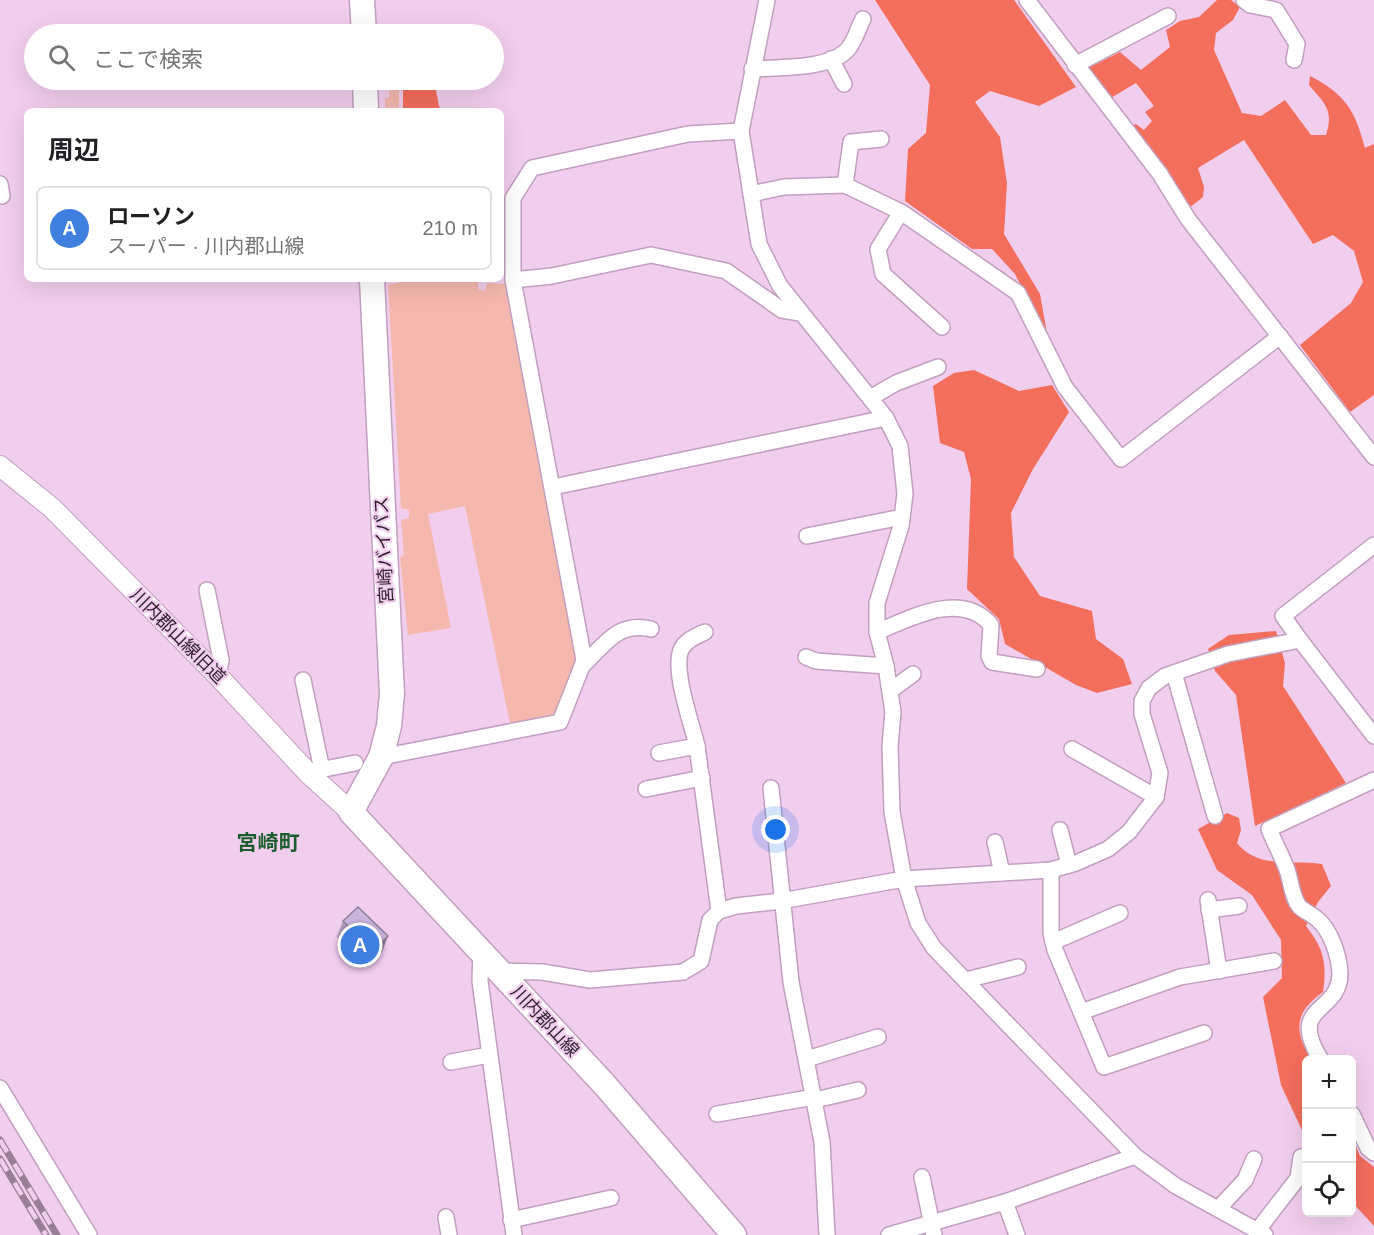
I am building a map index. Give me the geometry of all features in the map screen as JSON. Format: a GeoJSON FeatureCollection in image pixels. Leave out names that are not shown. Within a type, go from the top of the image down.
{"type":"FeatureCollection","features":[{"type":"Feature","properties":{"kind":"main road"},"geometry":{"type":"LineString","coordinates":[[362,0],[363,24]]}},
{"type":"Feature","properties":{"kind":"main road"},"geometry":{"type":"LineString","coordinates":[[365,90],[366,108]]}},
{"type":"Feature","properties":{"kind":"main road","name":"宮崎バイパス"},"geometry":{"type":"LineString","coordinates":[[351,812],[381,757],[389,726],[392,693],[372,282]]}},
{"type":"Feature","properties":{"kind":"main road","name":"川内郡山線"},"geometry":{"type":"LineString","coordinates":[[351,812],[604,1084],[734,1235]]}},
{"type":"Feature","properties":{"kind":"street"},"geometry":{"type":"LineString","coordinates":[[767,0],[741,131],[759,244],[780,286],[886,418],[900,446],[905,494],[891,563],[877,603],[877,632],[886,666],[893,712],[890,746],[892,812],[904,879],[918,923],[934,948],[1135,1156],[1176,1186],[1261,1233],[1298,1178],[1301,1157]]}},
{"type":"Feature","properties":{"kind":"street"},"geometry":{"type":"LineString","coordinates":[[1027,0],[1160,174],[1188,219],[1374,458]]}},
{"type":"Feature","properties":{"kind":"street"},"geometry":{"type":"LineString","coordinates":[[1244,0],[1250,4],[1276,10],[1297,44],[1294,60]]}},
{"type":"Feature","properties":{"kind":"street"},"geometry":{"type":"LineString","coordinates":[[1075,65],[1168,16]]}},
{"type":"Feature","properties":{"kind":"street"},"geometry":{"type":"LineString","coordinates":[[752,69],[801,66],[831,59],[848,48],[862,18]]}},
{"type":"Feature","properties":{"kind":"street"},"geometry":{"type":"LineString","coordinates":[[831,59],[844,84]]}},
{"type":"Feature","properties":{"kind":"street"},"geometry":{"type":"LineString","coordinates":[[381,757],[560,722],[584,660],[513,280],[513,198],[532,168],[688,134],[741,131]]}},
{"type":"Feature","properties":{"kind":"street"},"geometry":{"type":"LineString","coordinates":[[845,185],[851,142],[881,139]]}},
{"type":"Feature","properties":{"kind":"street"},"geometry":{"type":"LineString","coordinates":[[751,194],[784,188],[845,185],[901,212],[1018,293],[1065,387],[1121,459],[1280,336]]}},
{"type":"Feature","properties":{"kind":"street"},"geometry":{"type":"LineString","coordinates":[[901,212],[879,249],[884,274],[942,327]]}},
{"type":"Feature","properties":{"kind":"street"},"geometry":{"type":"LineString","coordinates":[[513,280],[552,276],[651,255],[726,271],[782,310],[800,313]]}},
{"type":"Feature","properties":{"kind":"street"},"geometry":{"type":"LineString","coordinates":[[870,398],[896,383],[938,367]]}},
{"type":"Feature","properties":{"kind":"street"},"geometry":{"type":"LineString","coordinates":[[553,487],[886,418]]}},
{"type":"Feature","properties":{"kind":"street","name":"川内郡山線旧道"},"geometry":{"type":"LineString","coordinates":[[0,466],[52,508],[315,771],[351,812]]}},
{"type":"Feature","properties":{"kind":"street"},"geometry":{"type":"LineString","coordinates":[[807,536],[902,517]]}},
{"type":"Feature","properties":{"kind":"street"},"geometry":{"type":"LineString","coordinates":[[1374,545],[1283,616],[1374,736]]}},
{"type":"Feature","properties":{"kind":"street"},"geometry":{"type":"LineString","coordinates":[[207,590],[221,660],[219,676]]}},
{"type":"Feature","properties":{"kind":"street"},"geometry":{"type":"LineString","coordinates":[[877,632],[918,615],[958,607],[985,617],[991,625],[989,656],[992,662],[1037,669]]}},
{"type":"Feature","properties":{"kind":"street"},"geometry":{"type":"LineString","coordinates":[[582,666],[614,633],[636,626],[651,629]]}},
{"type":"Feature","properties":{"kind":"street"},"geometry":{"type":"LineString","coordinates":[[705,632],[690,639],[681,649],[680,666],[681,683],[697,746],[719,911]]}},
{"type":"Feature","properties":{"kind":"street"},"geometry":{"type":"LineString","coordinates":[[499,971],[542,972],[590,980],[683,972],[700,961],[710,920],[719,911],[736,906],[781,901],[904,879],[1051,870],[1108,849],[1128,832],[1156,797],[1161,773],[1144,725],[1142,701],[1149,688],[1174,673],[1227,654],[1300,640]]}},
{"type":"Feature","properties":{"kind":"street"},"geometry":{"type":"LineString","coordinates":[[806,657],[816,662],[886,666]]}},
{"type":"Feature","properties":{"kind":"street"},"geometry":{"type":"LineString","coordinates":[[1174,673],[1215,816]]}},
{"type":"Feature","properties":{"kind":"street"},"geometry":{"type":"LineString","coordinates":[[890,691],[913,674]]}},
{"type":"Feature","properties":{"kind":"street"},"geometry":{"type":"LineString","coordinates":[[303,680],[315,771],[355,764]]}},
{"type":"Feature","properties":{"kind":"street"},"geometry":{"type":"LineString","coordinates":[[659,753],[697,746]]}},
{"type":"Feature","properties":{"kind":"street"},"geometry":{"type":"LineString","coordinates":[[1072,749],[1156,797]]}},
{"type":"Feature","properties":{"kind":"street"},"geometry":{"type":"LineString","coordinates":[[646,789],[702,778]]}},
{"type":"Feature","properties":{"kind":"street"},"geometry":{"type":"LineString","coordinates":[[1318,1055],[1312,1045],[1309,1021],[1314,1012],[1329,1000],[1338,987],[1340,972],[1337,954],[1324,926],[1298,905],[1286,866],[1269,829],[1374,780]]}},
{"type":"Feature","properties":{"kind":"street"},"geometry":{"type":"LineString","coordinates":[[771,788],[791,982],[822,1142],[827,1235]]}},
{"type":"Feature","properties":{"kind":"street"},"geometry":{"type":"LineString","coordinates":[[1060,830],[1069,864]]}},
{"type":"Feature","properties":{"kind":"street"},"geometry":{"type":"LineString","coordinates":[[995,842],[1002,873]]}},
{"type":"Feature","properties":{"kind":"street"},"geometry":{"type":"LineString","coordinates":[[1051,870],[1053,942],[1104,1067],[1204,1034]]}},
{"type":"Feature","properties":{"kind":"street"},"geometry":{"type":"LineString","coordinates":[[1219,970],[1209,905],[1239,906]]}},
{"type":"Feature","properties":{"kind":"street"},"geometry":{"type":"LineString","coordinates":[[1053,942],[1120,913]]}},
{"type":"Feature","properties":{"kind":"street"},"geometry":{"type":"LineString","coordinates":[[481,950],[480,981],[513,1227],[610,1198]]}},
{"type":"Feature","properties":{"kind":"street"},"geometry":{"type":"LineString","coordinates":[[1081,1012],[1180,977],[1274,961]]}},
{"type":"Feature","properties":{"kind":"street"},"geometry":{"type":"LineString","coordinates":[[966,980],[1018,967]]}},
{"type":"Feature","properties":{"kind":"street"},"geometry":{"type":"LineString","coordinates":[[807,1059],[878,1037]]}},
{"type":"Feature","properties":{"kind":"street"},"geometry":{"type":"LineString","coordinates":[[451,1062],[489,1055]]}},
{"type":"Feature","properties":{"kind":"street"},"geometry":{"type":"LineString","coordinates":[[0,1088],[89,1235]]}},
{"type":"Feature","properties":{"kind":"street"},"geometry":{"type":"LineString","coordinates":[[717,1114],[858,1090]]}},
{"type":"Feature","properties":{"kind":"street"},"geometry":{"type":"LineString","coordinates":[[1356,1122],[1368,1148],[1374,1153]]}},
{"type":"Feature","properties":{"kind":"street"},"geometry":{"type":"LineString","coordinates":[[889,1235],[933,1229],[1135,1156]]}},
{"type":"Feature","properties":{"kind":"street"},"geometry":{"type":"LineString","coordinates":[[1218,1209],[1245,1180],[1254,1159]]}},
{"type":"Feature","properties":{"kind":"street"},"geometry":{"type":"LineString","coordinates":[[922,1177],[933,1229]]}},
{"type":"Feature","properties":{"kind":"street"},"geometry":{"type":"LineString","coordinates":[[1005,1202],[1017,1235]]}},
{"type":"Feature","properties":{"kind":"street"},"geometry":{"type":"LineString","coordinates":[[446,1217],[449,1235]]}},
{"type":"Feature","properties":{"kind":"shaded area"},"geometry":{"type":"Polygon","coordinates":[[[875,0],[1014,0],[1076,87],[1039,106],[990,91],[975,102],[1000,137],[1007,183],[1004,234],[1040,294],[1048,339],[1015,274],[992,249],[972,249],[905,201],[908,149],[926,133],[930,85],[875,0]]]}},
{"type":"Feature","properties":{"kind":"shaded area"},"geometry":{"type":"Polygon","coordinates":[[[1217,0],[1231,0],[1240,7],[1233,20],[1216,33],[1214,50],[1242,113],[1261,116],[1285,100],[1311,135],[1326,135],[1328,113],[1324,103],[1309,85],[1310,76],[1332,90],[1347,104],[1357,123],[1365,148],[1374,144],[1374,395],[1350,412],[1300,345],[1351,303],[1363,282],[1354,251],[1333,235],[1313,244],[1244,140],[1198,168],[1204,187],[1203,197],[1189,208],[1130,126],[1136,124],[1144,130],[1152,121],[1145,112],[1154,106],[1136,83],[1109,99],[1088,68],[1120,52],[1141,70],[1170,47],[1166,30],[1180,21],[1199,17],[1217,0]]]}},
{"type":"Feature","properties":{"kind":"shaded area"},"geometry":{"type":"Polygon","coordinates":[[[389,90],[399,90],[399,108],[385,108],[385,98],[389,98],[389,90]]]}},
{"type":"Feature","properties":{"kind":"shaded area"},"geometry":{"type":"Polygon","coordinates":[[[403,90],[436,90],[439,108],[403,108],[403,90]]]}},
{"type":"Feature","properties":{"kind":"shaded area"},"geometry":{"type":"Polygon","coordinates":[[[402,282],[478,282],[478,289],[485,291],[487,283],[508,284],[577,656],[556,717],[511,728],[465,506],[428,514],[451,628],[408,635],[400,558],[404,555],[401,520],[409,518],[409,510],[401,508],[388,285],[402,282]]]}},
{"type":"Feature","properties":{"kind":"shaded area"},"geometry":{"type":"Polygon","coordinates":[[[974,370],[1019,391],[1052,385],[1069,412],[1033,469],[1011,513],[1014,557],[1040,596],[1092,611],[1096,639],[1123,659],[1132,684],[1097,693],[1076,685],[1005,644],[999,619],[967,589],[971,479],[964,452],[940,443],[933,386],[954,373],[974,370]]]}},
{"type":"Feature","properties":{"kind":"shaded area"},"geometry":{"type":"Polygon","coordinates":[[[1276,631],[1285,663],[1283,686],[1346,783],[1255,826],[1236,695],[1215,671],[1208,649],[1229,635],[1276,631]]]}},
{"type":"Feature","properties":{"kind":"shaded area"},"geometry":{"type":"Polygon","coordinates":[[[1227,813],[1239,818],[1241,830],[1237,843],[1246,851],[1255,857],[1276,862],[1322,864],[1331,886],[1318,902],[1306,926],[1320,949],[1325,973],[1323,992],[1307,1007],[1300,1022],[1301,1039],[1309,1055],[1302,1055],[1302,1130],[1281,1085],[1263,997],[1282,978],[1281,940],[1252,895],[1217,870],[1198,829],[1227,813]]]}},
{"type":"Feature","properties":{"kind":"shaded area"},"geometry":{"type":"Polygon","coordinates":[[[1356,1146],[1360,1156],[1374,1167],[1374,1226],[1356,1206],[1356,1146]]]}},
{"type":"Feature","properties":{"kind":"building"},"geometry":{"type":"Polygon","coordinates":[[[358,907],[388,936],[373,951],[343,921],[358,907]]]}},
{"type":"Feature","properties":{"kind":"railway"},"geometry":{"type":"LineString","coordinates":[[0,1140],[57,1235]]}},
{"type":"Feature","properties":{"kind":"railway"},"geometry":{"type":"LineString","coordinates":[[0,1159],[46,1235]]}},
{"type":"Feature","properties":{"kind":"place","name":"ローソン"},"geometry":{"type":"Point","coordinates":[360,945]}},
{"type":"Feature","properties":{"kind":"district","name":"宮崎町"},"geometry":{"type":"Point","coordinates":[268,842]}}]}
